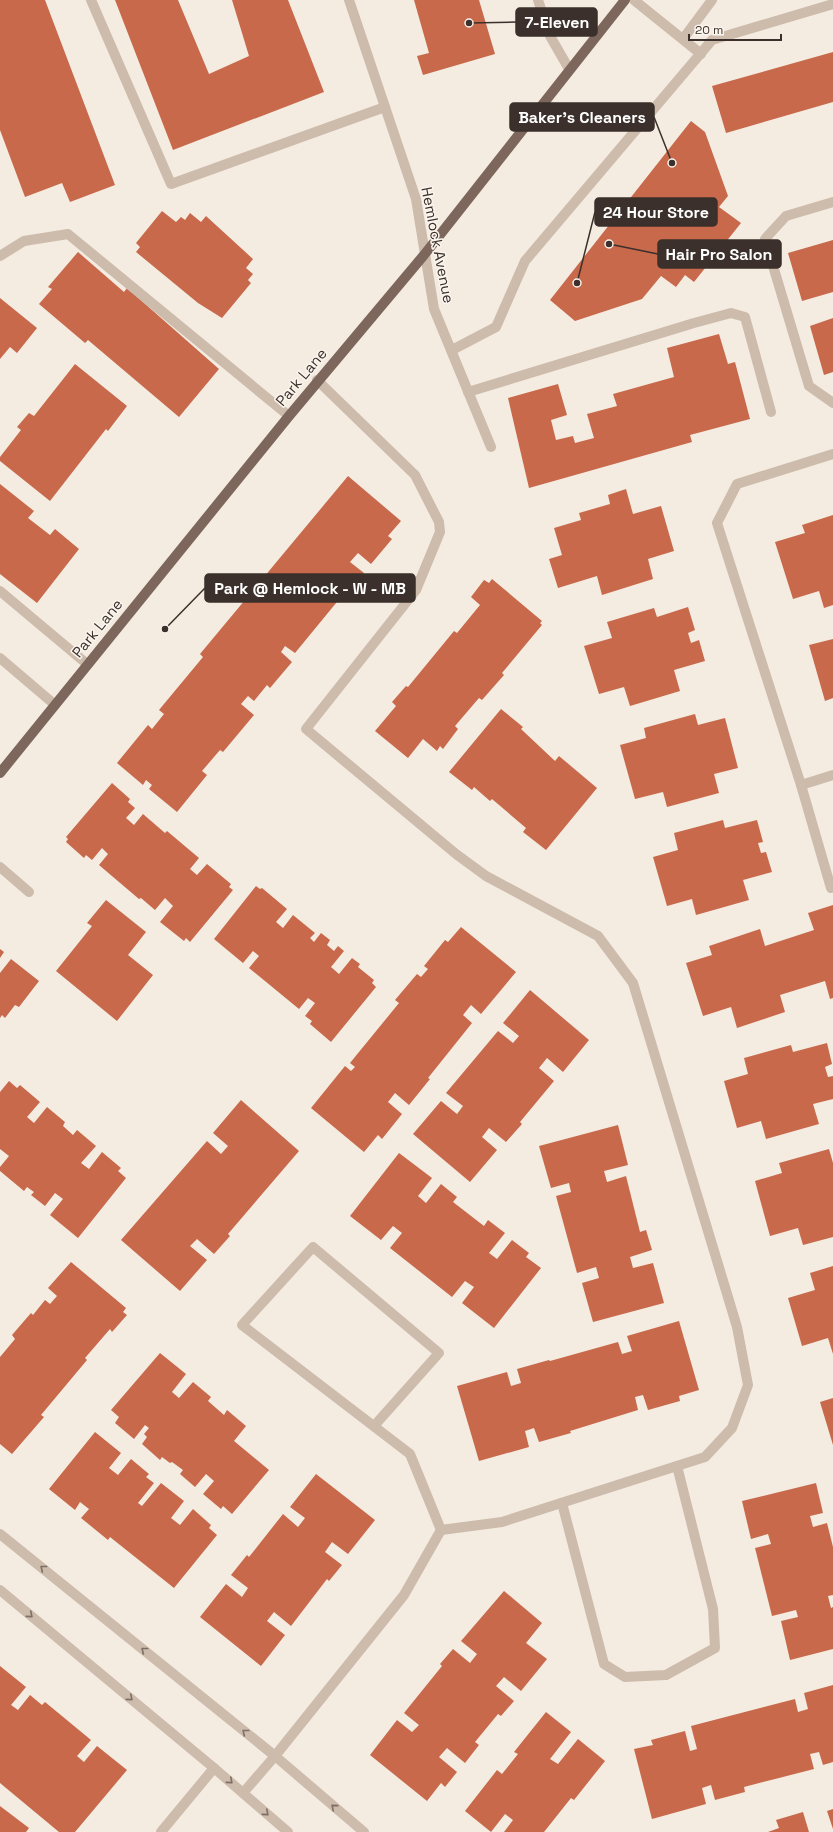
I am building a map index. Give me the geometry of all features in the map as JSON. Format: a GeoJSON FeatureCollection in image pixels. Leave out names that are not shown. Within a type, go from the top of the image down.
{"type":"FeatureCollection","features":[{"type":"Feature","properties":{"kind":"main road","name":"Park Lane"},"geometry":{"type":"LineString","coordinates":[[0,772],[317,380],[424,255],[569,69],[625,0]]}},
{"type":"Feature","properties":{"kind":"street"},"geometry":{"type":"LineString","coordinates":[[91,0],[171,184],[385,107]]}},
{"type":"Feature","properties":{"kind":"street","name":"Hemlock Avenue"},"geometry":{"type":"LineString","coordinates":[[349,0],[416,199],[434,309],[491,447]]}},
{"type":"Feature","properties":{"kind":"street"},"geometry":{"type":"LineString","coordinates":[[538,0],[550,36],[569,69]]}},
{"type":"Feature","properties":{"kind":"street"},"geometry":{"type":"LineString","coordinates":[[634,0],[701,54]]}},
{"type":"Feature","properties":{"kind":"street"},"geometry":{"type":"LineString","coordinates":[[683,39],[712,0]]}},
{"type":"Feature","properties":{"kind":"street"},"geometry":{"type":"LineString","coordinates":[[452,350],[496,327],[525,261],[712,40],[833,4]]}},
{"type":"Feature","properties":{"kind":"street"},"geometry":{"type":"LineString","coordinates":[[833,202],[786,216],[765,239],[810,386],[833,403]]}},
{"type":"Feature","properties":{"kind":"street"},"geometry":{"type":"LineString","coordinates":[[0,256],[24,241],[68,234],[289,416]]}},
{"type":"Feature","properties":{"kind":"street"},"geometry":{"type":"LineString","coordinates":[[468,392],[694,323],[731,314],[745,317],[771,412]]}},
{"type":"Feature","properties":{"kind":"street"},"geometry":{"type":"LineString","coordinates":[[317,380],[415,475],[439,522],[440,532],[416,590],[306,729],[456,854],[486,876],[598,936],[633,983],[737,1327],[748,1385],[732,1428],[705,1457],[502,1522],[441,1530]]}},
{"type":"Feature","properties":{"kind":"street"},"geometry":{"type":"LineString","coordinates":[[831,888],[801,785],[717,523],[737,484],[833,454]]}},
{"type":"Feature","properties":{"kind":"street"},"geometry":{"type":"LineString","coordinates":[[0,591],[88,664]]}},
{"type":"Feature","properties":{"kind":"street"},"geometry":{"type":"LineString","coordinates":[[0,658],[54,704]]}},
{"type":"Feature","properties":{"kind":"street"},"geometry":{"type":"LineString","coordinates":[[801,785],[833,775]]}},
{"type":"Feature","properties":{"kind":"street"},"geometry":{"type":"LineString","coordinates":[[0,867],[29,892]]}},
{"type":"Feature","properties":{"kind":"street"},"geometry":{"type":"LineString","coordinates":[[374,1426],[439,1353],[313,1247],[242,1325],[410,1454],[441,1530]]}},
{"type":"Feature","properties":{"kind":"street"},"geometry":{"type":"LineString","coordinates":[[562,1503],[604,1664],[625,1677],[666,1675],[715,1648],[713,1609],[677,1466]]}},
{"type":"Feature","properties":{"kind":"street"},"geometry":{"type":"LineString","coordinates":[[243,1793],[276,1756],[404,1595],[441,1530]]}},
{"type":"Feature","properties":{"kind":"street"},"geometry":{"type":"LineString","coordinates":[[0,1534],[276,1756],[364,1832]]}},
{"type":"Feature","properties":{"kind":"street"},"geometry":{"type":"LineString","coordinates":[[0,1590],[214,1768],[288,1832]]}},
{"type":"Feature","properties":{"kind":"street"},"geometry":{"type":"LineString","coordinates":[[161,1832],[214,1768]]}},
{"type":"Feature","properties":{"kind":"building"},"geometry":{"type":"Polygon","coordinates":[[[0,0],[45,0],[115,185],[70,202],[62,183],[25,197],[0,130],[0,0]]]}},
{"type":"Feature","properties":{"kind":"building"},"geometry":{"type":"Polygon","coordinates":[[[115,0],[178,0],[209,74],[249,56],[232,0],[288,0],[324,92],[173,150],[115,0]]]}},
{"type":"Feature","properties":{"kind":"building"},"geometry":{"type":"Polygon","coordinates":[[[414,0],[479,0],[495,54],[423,75],[417,56],[429,53],[414,0]]]}},
{"type":"Feature","properties":{"kind":"building"},"geometry":{"type":"Polygon","coordinates":[[[833,52],[833,102],[726,133],[712,86],[833,52]]]}},
{"type":"Feature","properties":{"kind":"building"},"geometry":{"type":"Polygon","coordinates":[[[691,121],[705,132],[728,196],[719,207],[741,223],[694,282],[685,275],[676,287],[661,276],[642,299],[575,321],[550,300],[691,121]]]}},
{"type":"Feature","properties":{"kind":"building"},"geometry":{"type":"Polygon","coordinates":[[[162,211],[176,222],[181,217],[185,220],[190,213],[201,222],[206,216],[253,259],[246,268],[253,274],[248,280],[251,283],[222,318],[198,303],[136,252],[140,247],[136,243],[162,211]]]}},
{"type":"Feature","properties":{"kind":"building"},"geometry":{"type":"Polygon","coordinates":[[[833,240],[833,292],[802,301],[788,253],[833,240]]]}},
{"type":"Feature","properties":{"kind":"building"},"geometry":{"type":"Polygon","coordinates":[[[78,252],[124,292],[127,288],[219,369],[179,417],[88,340],[85,343],[39,304],[52,289],[48,287],[78,252]]]}},
{"type":"Feature","properties":{"kind":"building"},"geometry":{"type":"Polygon","coordinates":[[[0,298],[37,328],[17,353],[10,347],[0,359],[0,298]]]}},
{"type":"Feature","properties":{"kind":"building"},"geometry":{"type":"Polygon","coordinates":[[[833,318],[833,372],[824,375],[810,326],[833,318]]]}},
{"type":"Feature","properties":{"kind":"building"},"geometry":{"type":"Polygon","coordinates":[[[719,334],[728,364],[735,362],[750,419],[690,435],[692,442],[529,488],[508,398],[558,384],[567,415],[551,420],[556,440],[573,436],[575,443],[594,438],[587,414],[617,406],[613,394],[674,377],[667,348],[719,334]]]}},
{"type":"Feature","properties":{"kind":"building"},"geometry":{"type":"Polygon","coordinates":[[[75,364],[127,406],[108,431],[106,429],[50,501],[0,461],[0,457],[21,430],[17,427],[29,413],[34,416],[75,364]]]}},
{"type":"Feature","properties":{"kind":"building"},"geometry":{"type":"Polygon","coordinates":[[[348,476],[401,521],[388,536],[392,539],[371,564],[358,553],[350,562],[364,573],[343,599],[341,597],[295,653],[285,646],[281,652],[292,662],[270,688],[267,685],[254,701],[248,696],[241,704],[254,715],[223,752],[220,750],[202,771],[207,775],[177,812],[149,789],[152,785],[146,780],[143,785],[117,763],[148,725],[152,729],[164,714],[159,710],[203,657],[200,654],[348,476]]]}},
{"type":"Feature","properties":{"kind":"building"},"geometry":{"type":"Polygon","coordinates":[[[0,484],[34,511],[28,518],[50,535],[55,529],[79,549],[37,603],[0,574],[0,484]]]}},
{"type":"Feature","properties":{"kind":"building"},"geometry":{"type":"Polygon","coordinates":[[[626,489],[633,514],[661,506],[674,551],[648,559],[653,579],[602,595],[597,576],[558,588],[549,559],[562,555],[554,528],[581,520],[579,513],[610,504],[608,495],[626,489]]]}},
{"type":"Feature","properties":{"kind":"building"},"geometry":{"type":"Polygon","coordinates":[[[833,515],[833,605],[824,608],[819,591],[793,599],[775,542],[805,533],[802,525],[833,515]]]}},
{"type":"Feature","properties":{"kind":"building"},"geometry":{"type":"Polygon","coordinates":[[[492,579],[542,621],[540,623],[542,625],[502,673],[504,675],[482,700],[479,698],[455,726],[458,729],[443,749],[440,746],[437,751],[423,739],[408,758],[375,731],[396,706],[392,702],[406,686],[408,687],[454,631],[457,633],[480,605],[471,597],[484,580],[489,583],[492,579]]]}},
{"type":"Feature","properties":{"kind":"building"},"geometry":{"type":"Polygon","coordinates":[[[688,607],[695,630],[688,633],[691,643],[699,640],[705,661],[674,670],[680,691],[630,706],[624,687],[599,694],[584,646],[612,638],[607,622],[654,608],[657,617],[688,607]]]}},
{"type":"Feature","properties":{"kind":"building"},"geometry":{"type":"Polygon","coordinates":[[[833,639],[833,698],[825,701],[809,645],[833,639]]]}},
{"type":"Feature","properties":{"kind":"building"},"geometry":{"type":"Polygon","coordinates":[[[501,709],[523,727],[521,729],[555,761],[559,756],[597,788],[546,850],[523,832],[526,828],[492,799],[490,801],[474,787],[472,790],[449,772],[501,709]]]}},
{"type":"Feature","properties":{"kind":"building"},"geometry":{"type":"Polygon","coordinates":[[[695,714],[698,725],[725,718],[738,768],[714,774],[719,793],[667,807],[663,792],[635,799],[620,745],[646,738],[644,728],[695,714]]]}},
{"type":"Feature","properties":{"kind":"building"},"geometry":{"type":"Polygon","coordinates":[[[112,783],[130,799],[128,802],[135,808],[126,818],[134,825],[143,814],[165,833],[167,831],[199,858],[190,869],[197,875],[207,864],[231,884],[229,887],[233,890],[190,942],[186,938],[184,941],[160,922],[173,906],[165,898],[155,910],[141,898],[139,899],[99,865],[108,854],[102,848],[92,860],[86,855],[84,858],[66,842],[68,839],[66,837],[112,783]]]}},
{"type":"Feature","properties":{"kind":"building"},"geometry":{"type":"Polygon","coordinates":[[[723,820],[725,828],[757,820],[763,842],[758,843],[761,853],[766,852],[772,872],[743,880],[749,900],[696,915],[692,899],[667,906],[653,857],[678,850],[674,833],[723,820]]]}},
{"type":"Feature","properties":{"kind":"building"},"geometry":{"type":"Polygon","coordinates":[[[256,886],[260,889],[262,888],[287,909],[276,922],[283,928],[293,915],[315,933],[310,938],[314,942],[321,933],[330,940],[327,945],[334,951],[338,946],[344,951],[331,967],[339,974],[352,958],[360,964],[358,967],[374,980],[372,983],[376,987],[331,1042],[310,1024],[312,1021],[305,1016],[315,1003],[308,998],[299,1009],[249,968],[259,956],[253,951],[243,963],[214,939],[256,886]]]}},
{"type":"Feature","properties":{"kind":"building"},"geometry":{"type":"Polygon","coordinates":[[[106,900],[146,932],[128,955],[153,975],[117,1021],[56,971],[92,926],[87,923],[106,900]]]}},
{"type":"Feature","properties":{"kind":"building"},"geometry":{"type":"Polygon","coordinates":[[[833,905],[833,998],[830,999],[825,981],[780,995],[785,1012],[737,1028],[731,1007],[703,1016],[686,963],[712,955],[709,946],[760,929],[765,946],[814,930],[808,913],[833,905]]]}},
{"type":"Feature","properties":{"kind":"building"},"geometry":{"type":"Polygon","coordinates":[[[461,927],[516,972],[481,1014],[471,1005],[463,1015],[472,1023],[428,1078],[430,1079],[409,1105],[395,1093],[388,1102],[402,1114],[382,1139],[378,1135],[364,1152],[311,1108],[345,1066],[351,1071],[355,1067],[350,1063],[399,1003],[395,1000],[417,974],[421,977],[428,969],[424,966],[445,940],[448,942],[461,927]]]}},
{"type":"Feature","properties":{"kind":"building"},"geometry":{"type":"Polygon","coordinates":[[[0,949],[4,952],[0,958],[0,949]]]}},
{"type":"Feature","properties":{"kind":"building"},"geometry":{"type":"Polygon","coordinates":[[[11,959],[39,981],[19,1007],[15,1005],[5,1018],[2,1015],[0,1018],[0,973],[11,959]]]}},
{"type":"Feature","properties":{"kind":"building"},"geometry":{"type":"Polygon","coordinates":[[[530,990],[589,1040],[563,1072],[547,1058],[539,1068],[554,1081],[520,1122],[522,1124],[506,1142],[489,1128],[482,1137],[497,1150],[470,1182],[413,1134],[441,1101],[457,1114],[463,1106],[446,1093],[498,1031],[513,1043],[519,1036],[503,1023],[530,990]]]}},
{"type":"Feature","properties":{"kind":"building"},"geometry":{"type":"Polygon","coordinates":[[[827,1043],[832,1064],[825,1067],[828,1077],[833,1076],[833,1099],[813,1104],[819,1124],[766,1139],[761,1121],[737,1128],[724,1081],[748,1074],[744,1058],[791,1045],[793,1052],[827,1043]]]}},
{"type":"Feature","properties":{"kind":"building"},"geometry":{"type":"Polygon","coordinates":[[[9,1081],[17,1088],[20,1085],[40,1102],[27,1117],[34,1123],[47,1107],[65,1122],[63,1126],[73,1135],[77,1130],[96,1146],[81,1163],[89,1169],[102,1152],[121,1168],[118,1171],[126,1178],[78,1238],[50,1215],[63,1199],[55,1193],[45,1206],[31,1195],[34,1192],[27,1187],[24,1191],[0,1171],[0,1167],[9,1156],[0,1149],[0,1092],[9,1081]]]}},
{"type":"Feature","properties":{"kind":"building"},"geometry":{"type":"Polygon","coordinates":[[[241,1100],[299,1151],[228,1234],[230,1236],[214,1254],[197,1239],[190,1246],[207,1260],[180,1291],[121,1240],[207,1141],[221,1154],[228,1146],[213,1133],[241,1100]]]}},
{"type":"Feature","properties":{"kind":"building"},"geometry":{"type":"Polygon","coordinates":[[[618,1125],[628,1165],[604,1171],[607,1182],[626,1176],[640,1232],[646,1230],[652,1250],[630,1257],[633,1268],[653,1263],[664,1303],[593,1322],[582,1283],[599,1278],[596,1267],[577,1273],[556,1196],[571,1192],[569,1183],[551,1188],[539,1146],[618,1125]]]}},
{"type":"Feature","properties":{"kind":"building"},"geometry":{"type":"Polygon","coordinates":[[[829,1149],[833,1163],[833,1237],[803,1245],[798,1228],[770,1236],[755,1181],[782,1173],[779,1163],[829,1149]]]}},
{"type":"Feature","properties":{"kind":"building"},"geometry":{"type":"Polygon","coordinates":[[[399,1153],[432,1178],[418,1196],[426,1203],[441,1184],[457,1197],[453,1202],[484,1226],[488,1220],[505,1233],[489,1253],[497,1259],[512,1240],[529,1253],[526,1257],[541,1268],[494,1328],[462,1303],[474,1287],[465,1281],[452,1297],[390,1248],[402,1233],[393,1226],[381,1240],[350,1216],[399,1153]]]}},
{"type":"Feature","properties":{"kind":"building"},"geometry":{"type":"Polygon","coordinates":[[[71,1262],[126,1308],[123,1312],[127,1315],[112,1332],[110,1329],[85,1358],[87,1360],[41,1415],[44,1417],[12,1454],[0,1444],[0,1357],[15,1339],[12,1335],[31,1313],[33,1315],[45,1300],[50,1304],[57,1296],[48,1288],[71,1262]]]}},
{"type":"Feature","properties":{"kind":"building"},"geometry":{"type":"Polygon","coordinates":[[[833,1266],[833,1354],[828,1338],[802,1346],[788,1298],[815,1290],[810,1273],[833,1266]]]}},
{"type":"Feature","properties":{"kind":"building"},"geometry":{"type":"Polygon","coordinates":[[[679,1321],[699,1390],[679,1396],[680,1401],[648,1410],[643,1395],[635,1397],[638,1410],[570,1431],[571,1433],[539,1442],[534,1428],[525,1431],[529,1447],[479,1461],[457,1386],[507,1372],[511,1386],[521,1383],[517,1369],[618,1342],[622,1354],[632,1351],[627,1336],[679,1321]]]}},
{"type":"Feature","properties":{"kind":"building"},"geometry":{"type":"Polygon","coordinates":[[[160,1353],[186,1374],[172,1392],[179,1398],[193,1382],[211,1397],[208,1401],[224,1415],[227,1410],[246,1426],[234,1441],[269,1470],[232,1514],[223,1506],[221,1509],[203,1494],[214,1481],[206,1474],[195,1487],[180,1474],[183,1470],[162,1457],[160,1460],[142,1444],[147,1437],[144,1434],[149,1428],[145,1425],[134,1439],[115,1423],[119,1417],[111,1410],[160,1353]]]}},
{"type":"Feature","properties":{"kind":"building"},"geometry":{"type":"Polygon","coordinates":[[[833,1398],[833,1445],[820,1402],[833,1398]]]}},
{"type":"Feature","properties":{"kind":"building"},"geometry":{"type":"Polygon","coordinates":[[[95,1432],[121,1453],[109,1468],[118,1475],[131,1459],[149,1474],[146,1477],[154,1483],[138,1503],[142,1506],[161,1483],[184,1501],[171,1518],[180,1525],[193,1509],[211,1525],[209,1528],[217,1535],[174,1588],[110,1537],[108,1540],[81,1518],[89,1509],[80,1502],[75,1510],[49,1489],[95,1432]]]}},
{"type":"Feature","properties":{"kind":"building"},"geometry":{"type":"Polygon","coordinates":[[[316,1474],[375,1520],[348,1554],[332,1542],[325,1552],[342,1565],[329,1581],[327,1579],[291,1626],[274,1612],[267,1621],[285,1635],[261,1666],[200,1617],[226,1584],[242,1597],[248,1588],[231,1575],[247,1555],[249,1557],[283,1514],[298,1527],[305,1518],[290,1507],[316,1474]]]}},
{"type":"Feature","properties":{"kind":"building"},"geometry":{"type":"Polygon","coordinates":[[[816,1483],[823,1513],[810,1516],[813,1527],[827,1523],[833,1547],[833,1595],[828,1596],[831,1608],[833,1607],[833,1649],[790,1660],[781,1621],[798,1617],[796,1610],[772,1616],[755,1548],[771,1544],[768,1534],[751,1539],[742,1501],[816,1483]]]}},
{"type":"Feature","properties":{"kind":"building"},"geometry":{"type":"Polygon","coordinates":[[[504,1591],[542,1623],[526,1643],[547,1659],[521,1691],[504,1677],[496,1686],[514,1701],[501,1716],[498,1714],[475,1742],[479,1745],[465,1763],[447,1748],[439,1757],[457,1772],[445,1787],[441,1783],[427,1801],[370,1755],[397,1720],[412,1732],[419,1725],[404,1713],[442,1666],[440,1664],[453,1649],[470,1663],[477,1654],[461,1641],[504,1591]]]}},
{"type":"Feature","properties":{"kind":"building"},"geometry":{"type":"Polygon","coordinates":[[[0,1666],[26,1687],[11,1705],[18,1710],[30,1695],[42,1705],[45,1702],[91,1740],[77,1756],[84,1762],[97,1746],[127,1770],[75,1832],[59,1832],[0,1783],[0,1666]]]}},
{"type":"Feature","properties":{"kind":"building"},"geometry":{"type":"Polygon","coordinates":[[[833,1685],[833,1762],[823,1765],[819,1752],[810,1754],[814,1769],[744,1787],[745,1792],[715,1800],[711,1785],[702,1788],[706,1804],[652,1819],[634,1749],[653,1745],[651,1740],[685,1731],[690,1751],[697,1749],[691,1726],[795,1699],[798,1712],[808,1709],[804,1693],[833,1685]]]}},
{"type":"Feature","properties":{"kind":"building"},"geometry":{"type":"Polygon","coordinates":[[[546,1712],[571,1732],[550,1759],[558,1764],[578,1739],[605,1761],[574,1800],[571,1798],[544,1832],[504,1832],[513,1820],[505,1814],[491,1832],[465,1811],[497,1770],[502,1774],[518,1754],[514,1752],[546,1712]]]}},
{"type":"Feature","properties":{"kind":"building"},"geometry":{"type":"Polygon","coordinates":[[[0,1806],[29,1828],[26,1832],[0,1832],[0,1806]]]}},
{"type":"Feature","properties":{"kind":"building"},"geometry":{"type":"Polygon","coordinates":[[[833,1809],[833,1829],[827,1811],[833,1809]]]}},
{"type":"Feature","properties":{"kind":"building"},"geometry":{"type":"Polygon","coordinates":[[[803,1812],[809,1832],[768,1832],[779,1828],[776,1820],[803,1812]]]}},
{"type":"Feature","properties":{"kind":"place","name":"7-Eleven"},"geometry":{"type":"Point","coordinates":[469,23]}},
{"type":"Feature","properties":{"kind":"place","name":"Baker's Cleaners"},"geometry":{"type":"Point","coordinates":[672,163]}},
{"type":"Feature","properties":{"kind":"place","name":"Hair Pro Salon"},"geometry":{"type":"Point","coordinates":[609,244]}},
{"type":"Feature","properties":{"kind":"place","name":"24 Hour Store"},"geometry":{"type":"Point","coordinates":[577,283]}},
{"type":"Feature","properties":{"kind":"place","name":"Park @ Hemlock - W - MB"},"geometry":{"type":"Point","coordinates":[165,629]}}]}
